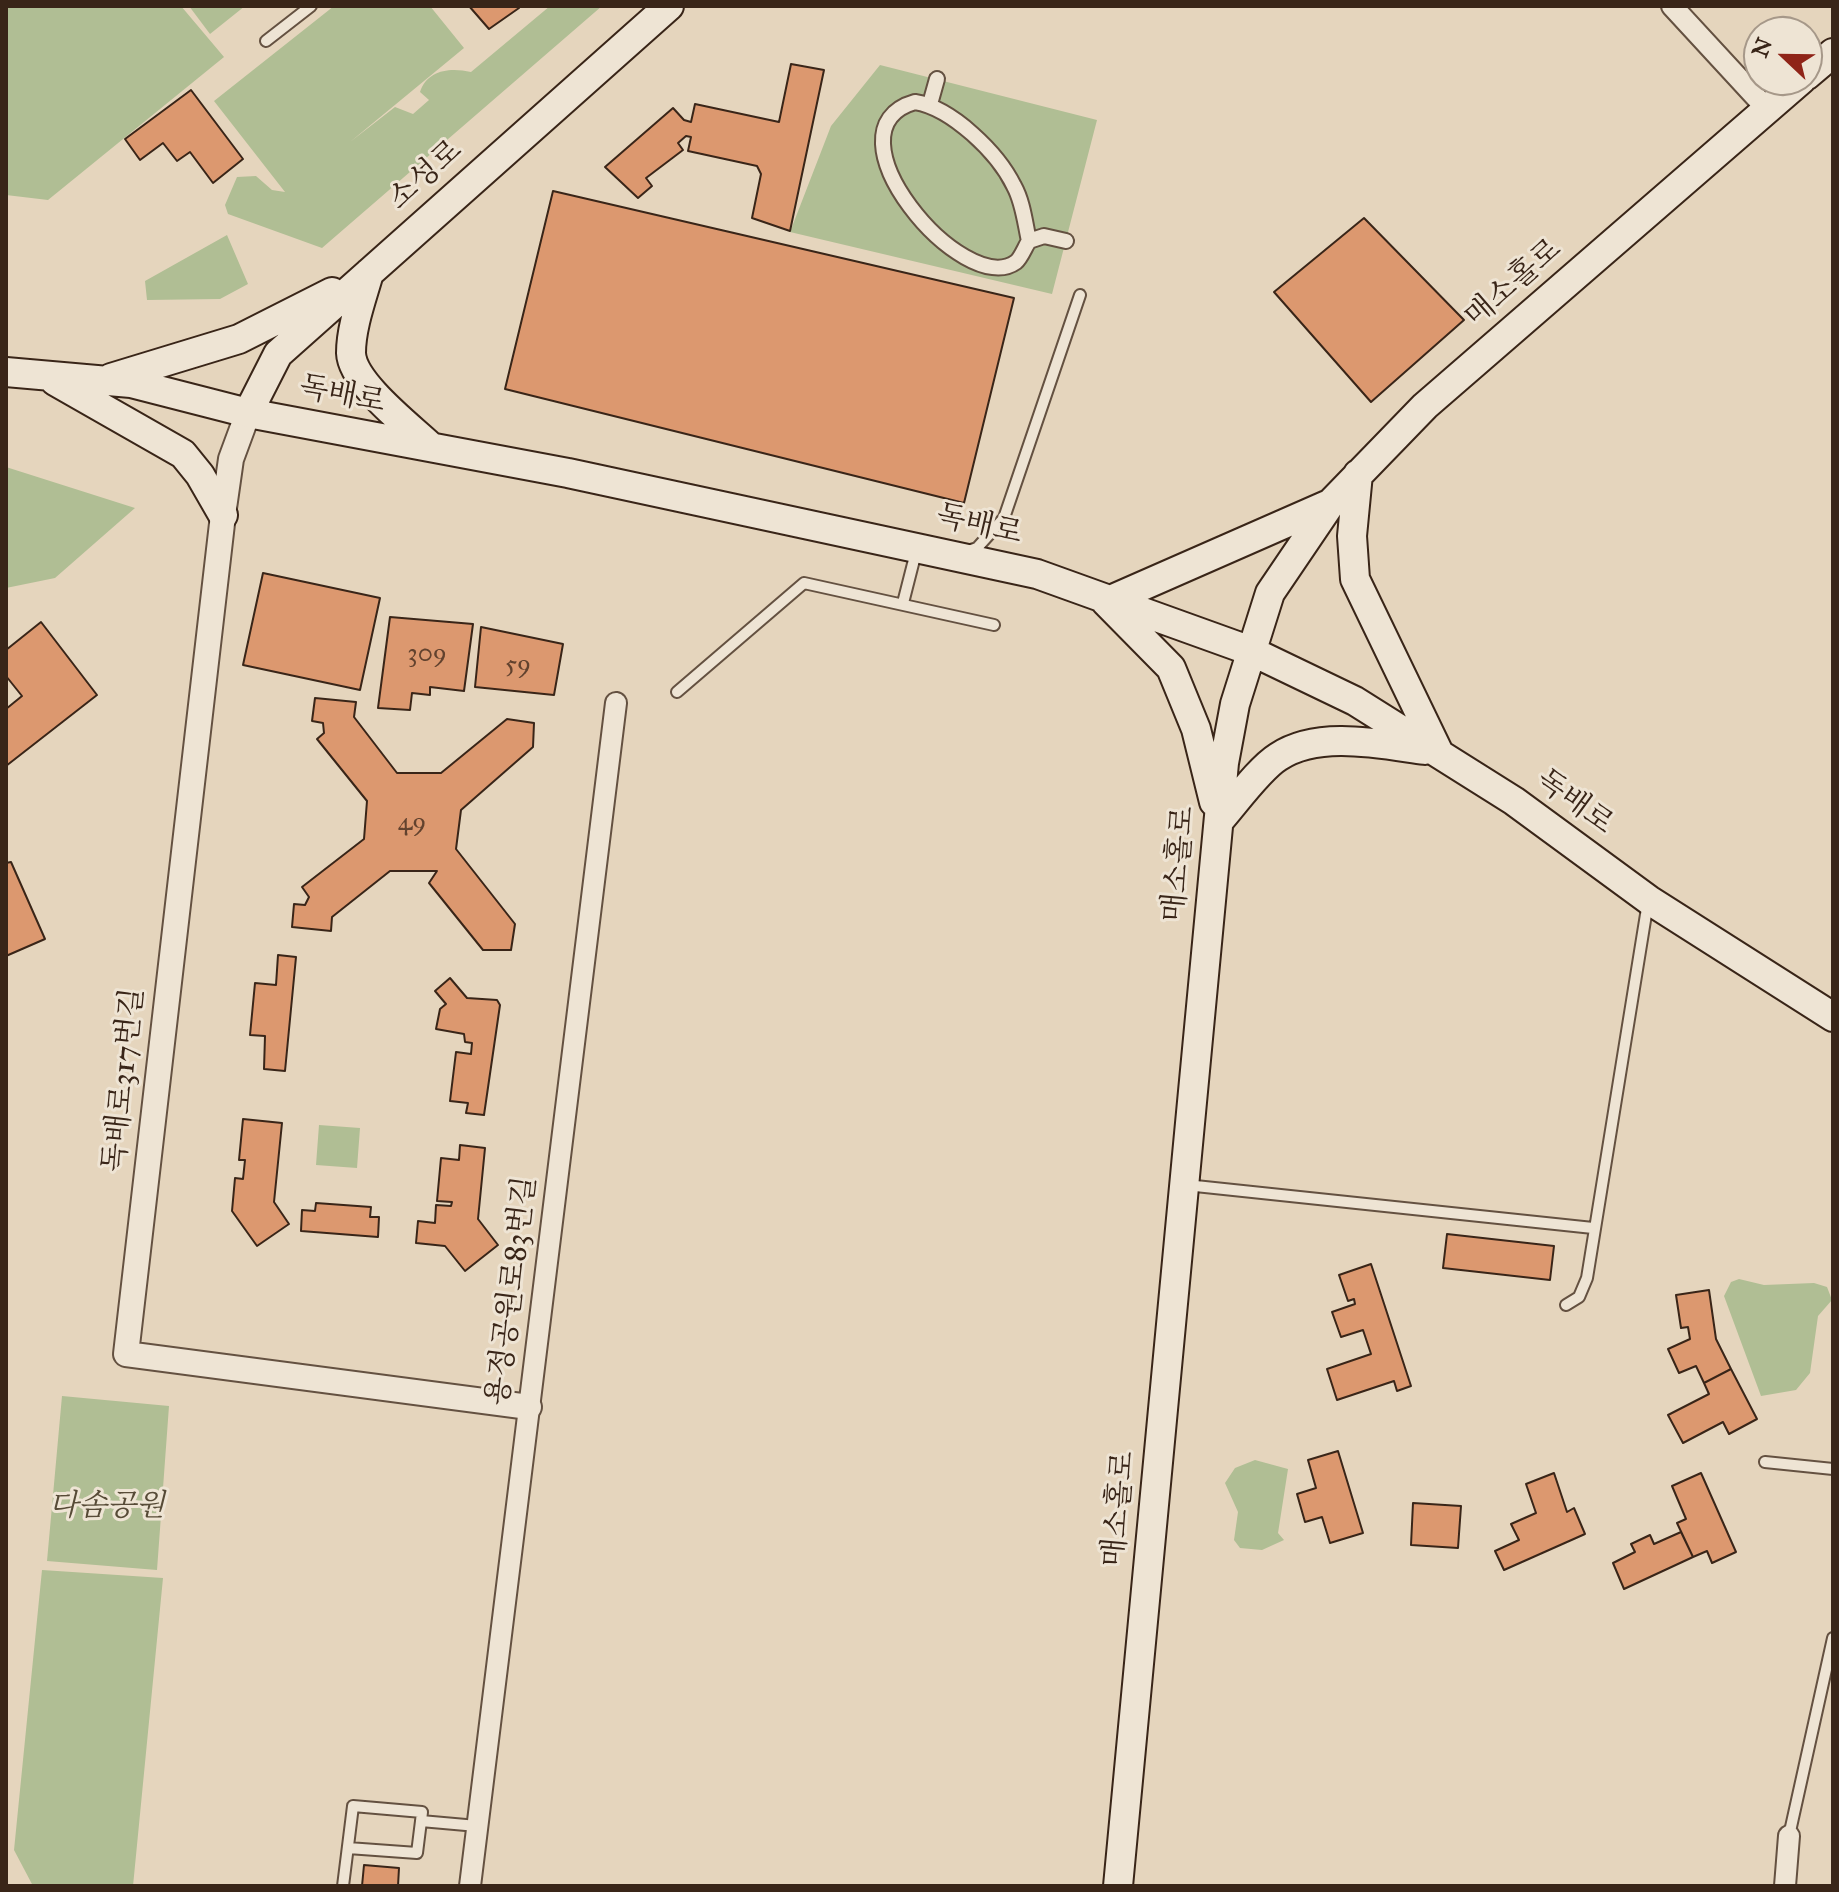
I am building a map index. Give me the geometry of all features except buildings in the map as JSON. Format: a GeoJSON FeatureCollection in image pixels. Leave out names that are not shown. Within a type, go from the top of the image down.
{"type":"FeatureCollection","features":[{"type":"Feature","properties":{"kind":"main road","name":"소성로"},"geometry":{"type":"LineString","coordinates":[[248,413],[278,354],[669,6]]}},
{"type":"Feature","properties":{"kind":"main road","name":"매소홀로"},"geometry":{"type":"LineString","coordinates":[[1118,1886],[1219,821],[1232,719],[1270,593],[1331,503],[1425,406],[1782,96]]}},
{"type":"Feature","properties":{"kind":"main road"},"geometry":{"type":"LineString","coordinates":[[101,380],[239,339],[369,273]]}},
{"type":"Feature","properties":{"kind":"main road"},"geometry":{"type":"LineString","coordinates":[[369,273],[355,325],[351,353],[354,368],[367,385],[431,447]]}},
{"type":"Feature","properties":{"kind":"main road","name":"독배로"},"geometry":{"type":"LineString","coordinates":[[6,372],[131,383],[248,413],[918,546],[1037,574],[1106,602],[1251,651],[1355,701],[1514,801],[1649,900],[1833,1017]]}},
{"type":"Feature","properties":{"kind":"main road"},"geometry":{"type":"LineString","coordinates":[[44,375],[183,454],[200,475],[223,515]]}},
{"type":"Feature","properties":{"kind":"main road"},"geometry":{"type":"LineString","coordinates":[[1358,474],[1352,536],[1355,579],[1438,752]]}},
{"type":"Feature","properties":{"kind":"main road"},"geometry":{"type":"LineString","coordinates":[[1219,821],[1196,729],[1171,668],[1106,602],[1331,503]]}},
{"type":"Feature","properties":{"kind":"main road"},"geometry":{"type":"LineString","coordinates":[[1219,821],[1278,757],[1318,743],[1358,741],[1438,752]]}},
{"type":"Feature","properties":{"kind":"street"},"geometry":{"type":"LineString","coordinates":[[1672,6],[1767,109]]}},
{"type":"Feature","properties":{"kind":"street"},"geometry":{"type":"LineString","coordinates":[[930,104],[937,79]]}},
{"type":"Feature","properties":{"kind":"street"},"geometry":{"type":"LineString","coordinates":[[1029,241],[1015,187],[1000,165],[954,120],[930,104],[915,102],[896,108],[885,121],[884,143],[890,174],[904,198],[929,229],[950,247],[984,265],[1002,267],[1017,261],[1029,241],[1044,236],[1066,241]]}},
{"type":"Feature","properties":{"kind":"street","name":"독배로317번길"},"geometry":{"type":"LineString","coordinates":[[248,413],[231,459],[223,515],[126,1354],[529,1407]]}},
{"type":"Feature","properties":{"kind":"street","name":"용정공원로83번길"},"geometry":{"type":"LineString","coordinates":[[470,1886],[616,703]]}},
{"type":"Feature","properties":{"kind":"street"},"geometry":{"type":"LineString","coordinates":[[1785,1886],[1789,1836]]}},
{"type":"Feature","properties":{"kind":"lane"},"geometry":{"type":"LineString","coordinates":[[266,41],[311,6]]}},
{"type":"Feature","properties":{"kind":"lane"},"geometry":{"type":"LineString","coordinates":[[956,555],[977,548],[1004,518],[1080,295]]}},
{"type":"Feature","properties":{"kind":"lane"},"geometry":{"type":"LineString","coordinates":[[903,603],[918,546]]}},
{"type":"Feature","properties":{"kind":"lane"},"geometry":{"type":"LineString","coordinates":[[677,692],[804,583],[994,625]]}},
{"type":"Feature","properties":{"kind":"lane"},"geometry":{"type":"LineString","coordinates":[[1566,1305],[1579,1297],[1587,1278],[1649,900]]}},
{"type":"Feature","properties":{"kind":"lane"},"geometry":{"type":"LineString","coordinates":[[1184,1185],[1593,1228]]}},
{"type":"Feature","properties":{"kind":"lane"},"geometry":{"type":"LineString","coordinates":[[1765,1462],[1833,1469]]}},
{"type":"Feature","properties":{"kind":"lane"},"geometry":{"type":"LineString","coordinates":[[1789,1836],[1833,1638]]}},
{"type":"Feature","properties":{"kind":"lane"},"geometry":{"type":"LineString","coordinates":[[343,1886],[353,1806],[422,1812],[417,1853],[348,1848]]}},
{"type":"Feature","properties":{"kind":"lane"},"geometry":{"type":"LineString","coordinates":[[421,1821],[477,1826]]}},
{"type":"Feature","properties":{"kind":"green space"},"geometry":{"type":"Polygon","coordinates":[[[6,6],[181,6],[224,57],[48,200],[6,195],[6,6]]]}},
{"type":"Feature","properties":{"kind":"green space"},"geometry":{"type":"Polygon","coordinates":[[[189,6],[245,6],[210,34],[189,6]]]}},
{"type":"Feature","properties":{"kind":"green space"},"geometry":{"type":"Polygon","coordinates":[[[334,6],[430,6],[464,48],[350,142],[395,107],[413,114],[429,100],[420,92],[428,79],[447,70],[471,72],[550,6],[602,6],[322,248],[228,214],[225,205],[237,177],[256,176],[272,190],[285,192],[214,101],[334,6]]]}},
{"type":"Feature","properties":{"kind":"green space"},"geometry":{"type":"Polygon","coordinates":[[[880,65],[1097,120],[1052,294],[790,232],[831,126],[880,65]]]}},
{"type":"Feature","properties":{"kind":"green space"},"geometry":{"type":"Polygon","coordinates":[[[227,235],[248,284],[220,299],[147,300],[145,281],[227,235]]]}},
{"type":"Feature","properties":{"kind":"green space"},"geometry":{"type":"Polygon","coordinates":[[[6,467],[135,508],[55,578],[6,588],[6,467]]]}},
{"type":"Feature","properties":{"kind":"green space"},"geometry":{"type":"Polygon","coordinates":[[[319,1125],[360,1128],[357,1168],[316,1165],[319,1125]]]}},
{"type":"Feature","properties":{"kind":"green space"},"geometry":{"type":"Polygon","coordinates":[[[1739,1279],[1764,1285],[1814,1283],[1827,1287],[1832,1300],[1818,1316],[1810,1373],[1796,1390],[1761,1396],[1724,1296],[1731,1282],[1739,1279]]]}},
{"type":"Feature","properties":{"kind":"green space","name":"다솜공원"},"geometry":{"type":"Polygon","coordinates":[[[62,1396],[169,1406],[157,1570],[47,1561],[62,1396]]]}},
{"type":"Feature","properties":{"kind":"green space"},"geometry":{"type":"Polygon","coordinates":[[[1255,1460],[1288,1469],[1278,1533],[1284,1540],[1262,1550],[1240,1548],[1234,1540],[1238,1512],[1225,1483],[1235,1468],[1255,1460]]]}},
{"type":"Feature","properties":{"kind":"green space"},"geometry":{"type":"Polygon","coordinates":[[[42,1570],[163,1578],[133,1886],[33,1886],[14,1850],[42,1570]]]}}]}
